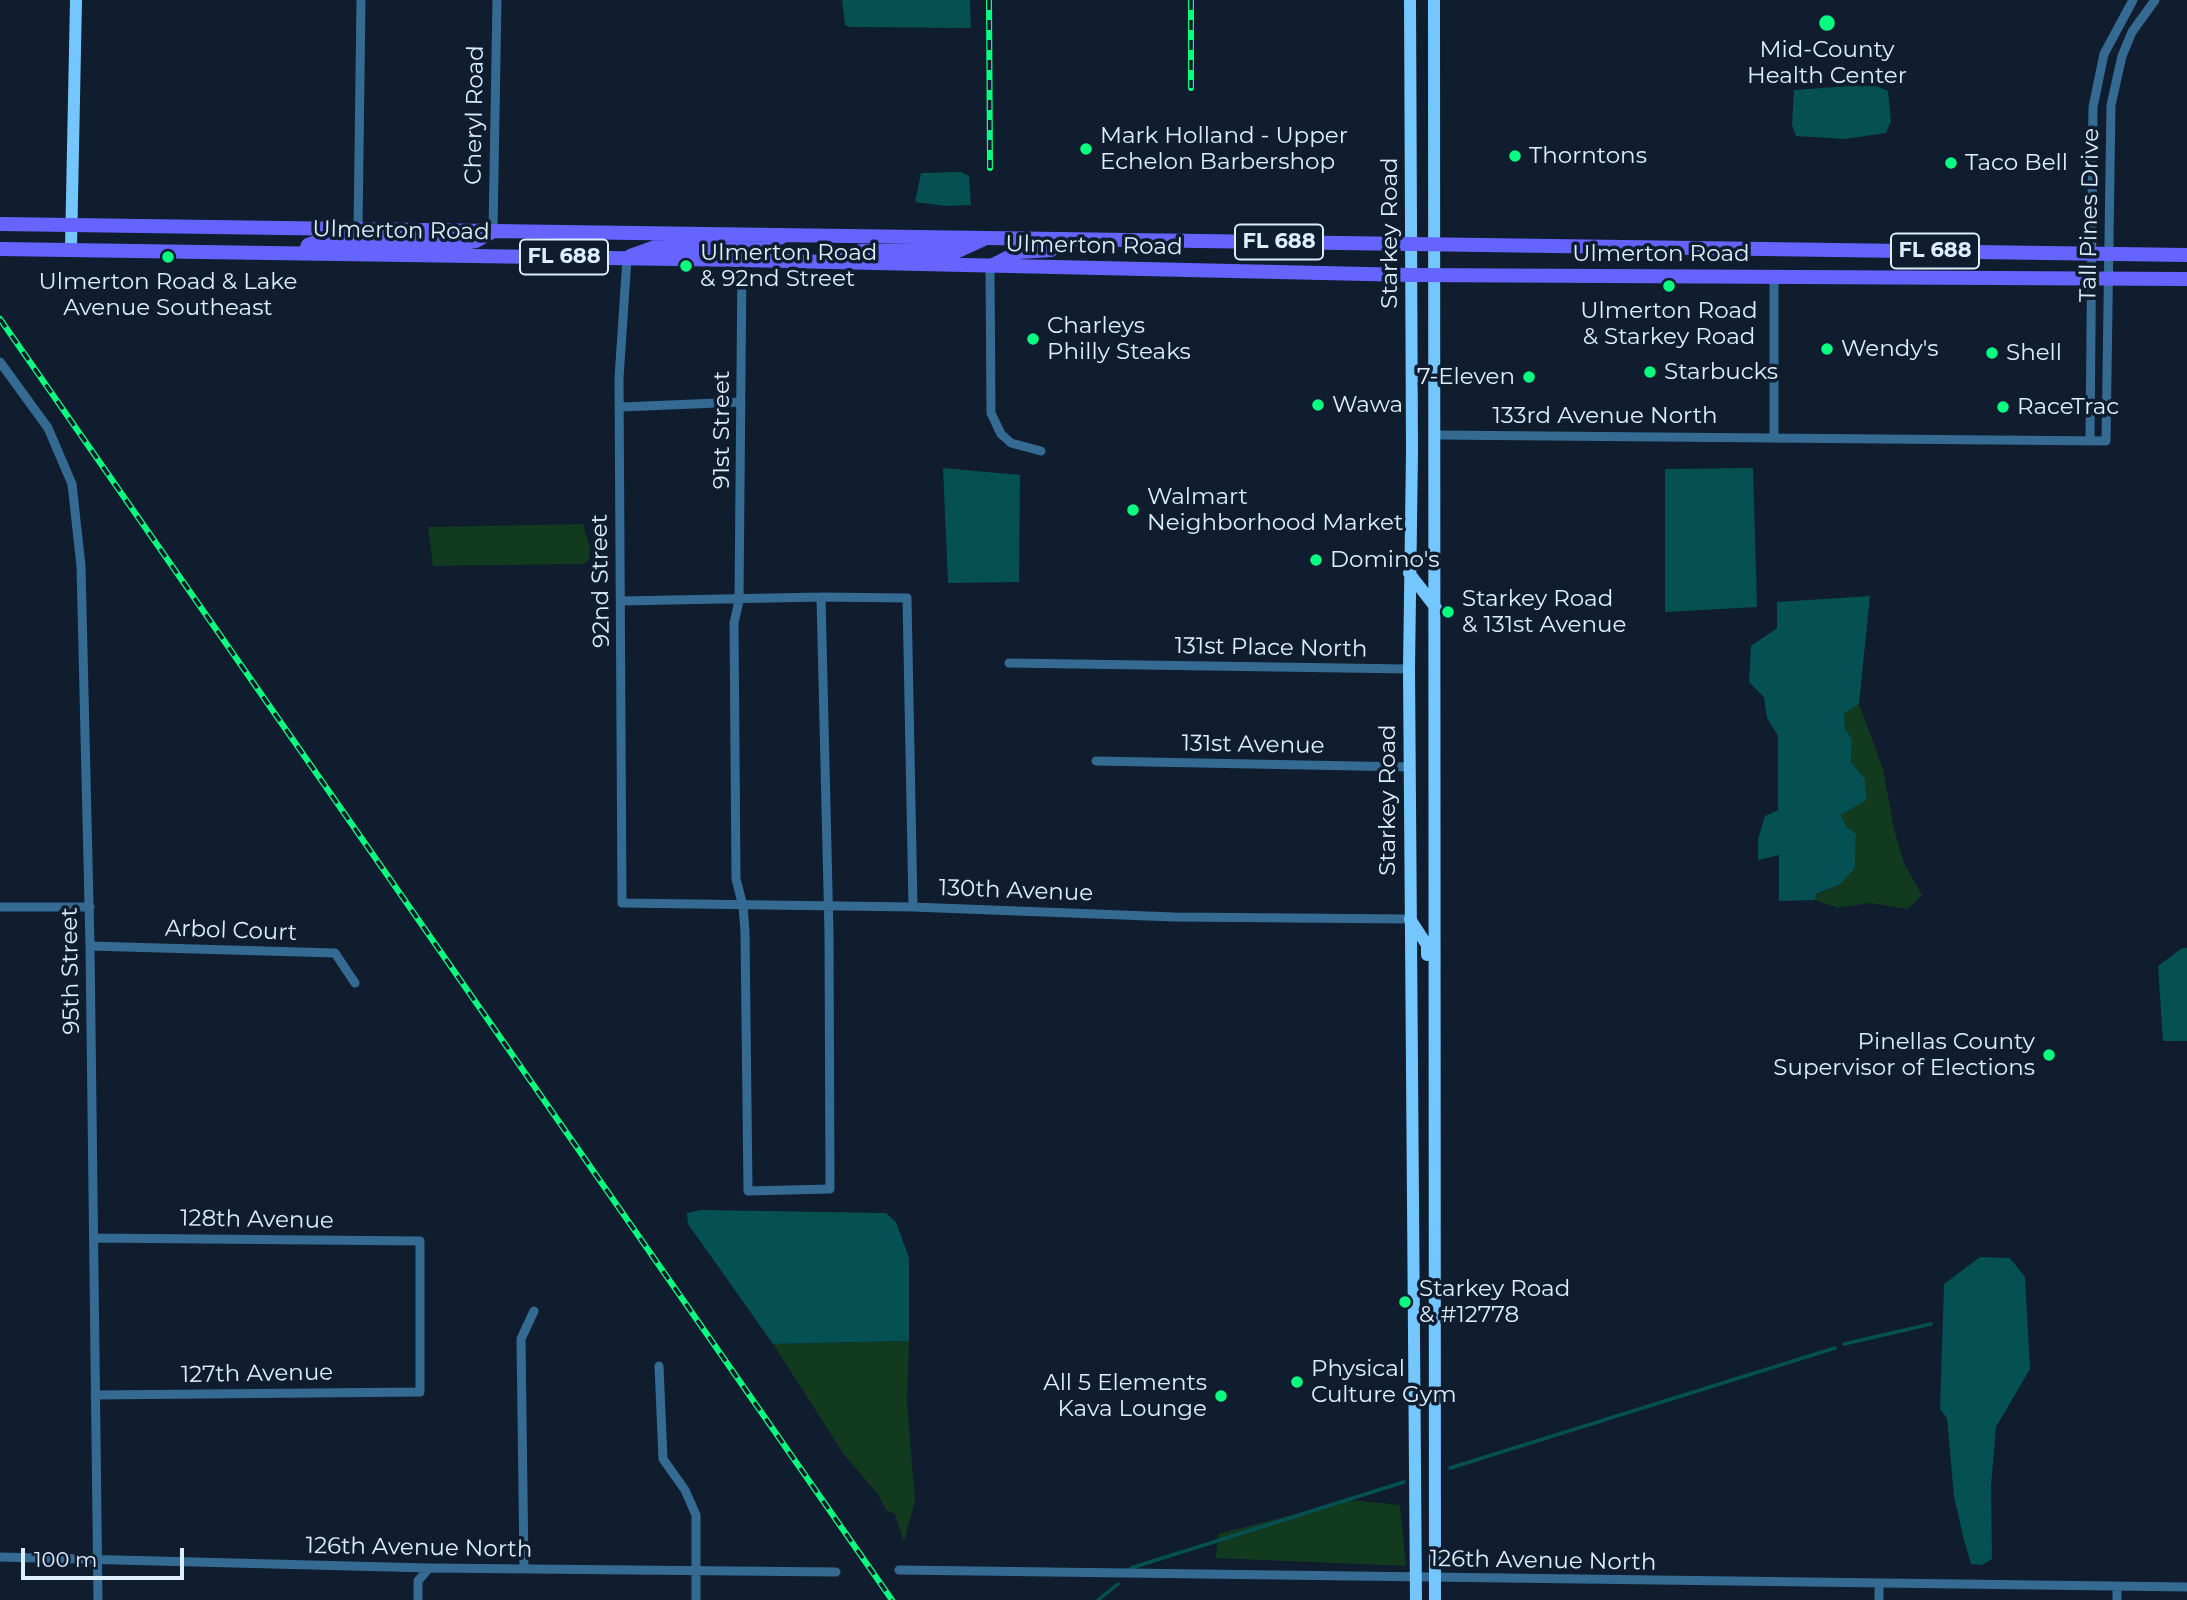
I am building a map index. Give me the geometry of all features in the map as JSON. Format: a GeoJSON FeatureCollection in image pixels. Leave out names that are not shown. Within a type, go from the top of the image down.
{"type":"FeatureCollection","features":[{"type":"Feature","properties":{"kind":"main road"},"geometry":{"type":"LineString","coordinates":[[71,248],[76,0]]}},
{"type":"Feature","properties":{"kind":"main road","name":"Starkey Road"},"geometry":{"type":"LineString","coordinates":[[1410,0],[1409,767],[1416,1600]]}},
{"type":"Feature","properties":{"kind":"main road","name":"Starkey Road"},"geometry":{"type":"LineString","coordinates":[[1434,0],[1435,1600]]}},
{"type":"Feature","properties":{"kind":"main road","name":"Ulmerton Road"},"geometry":{"type":"LineString","coordinates":[[0,224],[2187,255]]}},
{"type":"Feature","properties":{"kind":"main road"},"geometry":{"type":"LineString","coordinates":[[305,252],[308,245],[317,242],[466,243],[476,241],[493,231]]}},
{"type":"Feature","properties":{"kind":"main road"},"geometry":{"type":"LineString","coordinates":[[627,258],[636,252],[655,247],[761,249],[784,235]]}},
{"type":"Feature","properties":{"kind":"main road"},"geometry":{"type":"LineString","coordinates":[[834,263],[860,251],[958,251],[986,238]]}},
{"type":"Feature","properties":{"kind":"main road"},"geometry":{"type":"LineString","coordinates":[[990,267],[1019,252],[1051,250],[1062,240]]}},
{"type":"Feature","properties":{"kind":"main road","name":"Ulmerton Road"},"geometry":{"type":"LineString","coordinates":[[0,248],[742,260],[1411,275],[2187,279]]}},
{"type":"Feature","properties":{"kind":"main road"},"geometry":{"type":"LineString","coordinates":[[1409,573],[1436,608]]}},
{"type":"Feature","properties":{"kind":"main road"},"geometry":{"type":"LineString","coordinates":[[1434,896],[1410,919],[1427,945],[1427,1004],[1434,1012]]}},
{"type":"Feature","properties":{"kind":"street"},"geometry":{"type":"LineString","coordinates":[[358,229],[360,0]]}},
{"type":"Feature","properties":{"kind":"street","name":"Cheryl Road"},"geometry":{"type":"LineString","coordinates":[[493,231],[497,0]]}},
{"type":"Feature","properties":{"kind":"street","name":"Tall Pines Drive"},"geometry":{"type":"LineString","coordinates":[[2090,441],[2089,278],[2093,107],[2104,54],[2133,0]]}},
{"type":"Feature","properties":{"kind":"street","name":"Tall Pines Drive"},"geometry":{"type":"LineString","coordinates":[[2106,441],[2107,278],[2113,89],[2132,32],[2155,0]]}},
{"type":"Feature","properties":{"kind":"street","name":"92nd Street"},"geometry":{"type":"LineString","coordinates":[[622,903],[619,378],[627,258]]}},
{"type":"Feature","properties":{"kind":"street","name":"91st Street"},"geometry":{"type":"LineString","coordinates":[[742,260],[739,601],[734,623],[736,879],[743,906],[748,1191],[830,1189],[827,908]]}},
{"type":"Feature","properties":{"kind":"street"},"geometry":{"type":"LineString","coordinates":[[990,267],[991,413],[1001,434],[1011,443],[1041,451]]}},
{"type":"Feature","properties":{"kind":"street"},"geometry":{"type":"LineString","coordinates":[[1774,277],[1774,436]]}},
{"type":"Feature","properties":{"kind":"street","name":"95th Street"},"geometry":{"type":"LineString","coordinates":[[0,362],[48,428],[72,484],[81,566],[90,907],[98,1600]]}},
{"type":"Feature","properties":{"kind":"street"},"geometry":{"type":"LineString","coordinates":[[621,407],[741,402]]}},
{"type":"Feature","properties":{"kind":"street","name":"133rd Avenue North"},"geometry":{"type":"LineString","coordinates":[[1436,435],[2106,441]]}},
{"type":"Feature","properties":{"kind":"street"},"geometry":{"type":"LineString","coordinates":[[821,597],[827,908]]}},
{"type":"Feature","properties":{"kind":"street"},"geometry":{"type":"LineString","coordinates":[[622,601],[906,598],[913,907]]}},
{"type":"Feature","properties":{"kind":"street","name":"131st Place North"},"geometry":{"type":"LineString","coordinates":[[1009,663],[1409,669]]}},
{"type":"Feature","properties":{"kind":"street","name":"131st Avenue"},"geometry":{"type":"LineString","coordinates":[[1096,761],[1409,767]]}},
{"type":"Feature","properties":{"kind":"street","name":"130th Avenue"},"geometry":{"type":"LineString","coordinates":[[622,903],[827,908],[913,907],[1174,917],[1410,919]]}},
{"type":"Feature","properties":{"kind":"street"},"geometry":{"type":"LineString","coordinates":[[0,907],[90,907]]}},
{"type":"Feature","properties":{"kind":"street","name":"Arbol Court"},"geometry":{"type":"LineString","coordinates":[[90,946],[335,953],[355,984]]}},
{"type":"Feature","properties":{"kind":"street","name":"128th Avenue"},"geometry":{"type":"LineString","coordinates":[[94,1238],[420,1241],[420,1392]]}},
{"type":"Feature","properties":{"kind":"street"},"geometry":{"type":"LineString","coordinates":[[524,1569],[521,1339],[534,1311]]}},
{"type":"Feature","properties":{"kind":"street"},"geometry":{"type":"LineString","coordinates":[[659,1366],[663,1460],[685,1490],[696,1516],[696,1600]]}},
{"type":"Feature","properties":{"kind":"street","name":"127th Avenue"},"geometry":{"type":"LineString","coordinates":[[95,1395],[420,1392]]}},
{"type":"Feature","properties":{"kind":"street","name":"126th Avenue North"},"geometry":{"type":"LineString","coordinates":[[0,1557],[429,1568],[836,1572]]}},
{"type":"Feature","properties":{"kind":"street"},"geometry":{"type":"LineString","coordinates":[[418,1600],[418,1581],[429,1568]]}},
{"type":"Feature","properties":{"kind":"street","name":"126th Avenue North"},"geometry":{"type":"LineString","coordinates":[[899,1570],[1416,1579],[2187,1587]]}},
{"type":"Feature","properties":{"kind":"street"},"geometry":{"type":"LineString","coordinates":[[1879,1585],[1879,1600]]}},
{"type":"Feature","properties":{"kind":"street"},"geometry":{"type":"LineString","coordinates":[[2118,1587],[2118,1600]]}},
{"type":"Feature","properties":{"kind":"shaded area"},"geometry":{"type":"Polygon","coordinates":[[[842,0],[970,0],[971,28],[850,27],[845,25],[842,0]]]}},
{"type":"Feature","properties":{"kind":"shaded area"},"geometry":{"type":"Polygon","coordinates":[[[1876,86],[1888,91],[1891,121],[1886,133],[1845,139],[1796,136],[1792,125],[1794,90],[1876,86]]]}},
{"type":"Feature","properties":{"kind":"shaded area"},"geometry":{"type":"Polygon","coordinates":[[[961,172],[969,176],[971,205],[946,206],[915,202],[921,173],[961,172]]]}},
{"type":"Feature","properties":{"kind":"shaded area"},"geometry":{"type":"Polygon","coordinates":[[[943,468],[1020,475],[1019,582],[948,583],[943,468]]]}},
{"type":"Feature","properties":{"kind":"shaded area"},"geometry":{"type":"Polygon","coordinates":[[[1753,468],[1757,607],[1665,612],[1665,469],[1753,468]]]}},
{"type":"Feature","properties":{"kind":"shaded area"},"geometry":{"type":"Polygon","coordinates":[[[583,524],[590,548],[589,559],[584,564],[433,566],[428,527],[583,524]]]}},
{"type":"Feature","properties":{"kind":"shaded area"},"geometry":{"type":"Polygon","coordinates":[[[1870,596],[1859,704],[1844,714],[1845,728],[1852,740],[1851,762],[1865,779],[1866,800],[1841,815],[1846,826],[1856,834],[1855,868],[1841,884],[1816,894],[1815,900],[1779,901],[1779,855],[1758,860],[1758,839],[1765,816],[1778,810],[1778,736],[1767,718],[1764,697],[1749,682],[1751,646],[1777,628],[1777,602],[1870,596]]]}},
{"type":"Feature","properties":{"kind":"shaded area"},"geometry":{"type":"Polygon","coordinates":[[[1859,704],[1883,769],[1894,829],[1904,863],[1922,895],[1908,909],[1870,903],[1838,908],[1815,900],[1815,895],[1841,884],[1855,868],[1856,834],[1846,826],[1841,815],[1864,779],[1851,762],[1852,740],[1845,728],[1844,714],[1859,704]]]}},
{"type":"Feature","properties":{"kind":"shaded area"},"geometry":{"type":"Polygon","coordinates":[[[2182,948],[2187,948],[2187,1041],[2163,1041],[2158,966],[2182,948]]]}},
{"type":"Feature","properties":{"kind":"shaded area"},"geometry":{"type":"Polygon","coordinates":[[[701,1210],[886,1213],[896,1222],[909,1258],[909,1341],[773,1344],[688,1224],[687,1213],[701,1210]]]}},
{"type":"Feature","properties":{"kind":"shaded area"},"geometry":{"type":"Polygon","coordinates":[[[1980,1257],[2010,1258],[2025,1277],[2030,1369],[1996,1427],[1991,1486],[1992,1559],[1982,1565],[1971,1564],[1964,1540],[1954,1497],[1947,1418],[1940,1409],[1944,1284],[1980,1257]]]}},
{"type":"Feature","properties":{"kind":"shaded area"},"geometry":{"type":"Polygon","coordinates":[[[909,1341],[907,1402],[915,1501],[904,1542],[895,1514],[886,1510],[878,1494],[845,1456],[773,1344],[909,1341]]]}},
{"type":"Feature","properties":{"kind":"shaded area"},"geometry":{"type":"Polygon","coordinates":[[[1351,1500],[1400,1505],[1406,1566],[1216,1558],[1218,1534],[1351,1500]]]}},
{"type":"Feature","properties":{"kind":"waterway"},"geometry":{"type":"LineString","coordinates":[[1844,1344],[1931,1324]]}},
{"type":"Feature","properties":{"kind":"waterway"},"geometry":{"type":"LineString","coordinates":[[1450,1468],[1835,1348]]}},
{"type":"Feature","properties":{"kind":"waterway"},"geometry":{"type":"LineString","coordinates":[[1131,1568],[1404,1482]]}},
{"type":"Feature","properties":{"kind":"waterway"},"geometry":{"type":"LineString","coordinates":[[1098,1600],[1118,1584]]}},
{"type":"Feature","properties":{"kind":"railway"},"geometry":{"type":"LineString","coordinates":[[989,0],[990,168]]}},
{"type":"Feature","properties":{"kind":"railway"},"geometry":{"type":"LineString","coordinates":[[1191,0],[1191,88]]}},
{"type":"Feature","properties":{"kind":"railway"},"geometry":{"type":"LineString","coordinates":[[0,319],[892,1600]]}},
{"type":"Feature","properties":{"kind":"place","name":"Mid-County Health Center"},"geometry":{"type":"Point","coordinates":[1827,23]}},
{"type":"Feature","properties":{"kind":"place","name":"Mark Holland - Upper Echelon Barbershop"},"geometry":{"type":"Point","coordinates":[1086,149]}},
{"type":"Feature","properties":{"kind":"place","name":"Thorntons"},"geometry":{"type":"Point","coordinates":[1515,156]}},
{"type":"Feature","properties":{"kind":"place","name":"Taco Bell"},"geometry":{"type":"Point","coordinates":[1951,163]}},
{"type":"Feature","properties":{"kind":"place","name":"Ulmerton Road & Lake Avenue Southeast"},"geometry":{"type":"Point","coordinates":[168,257]}},
{"type":"Feature","properties":{"kind":"place","name":"Ulmerton Road & 92nd Street"},"geometry":{"type":"Point","coordinates":[686,266]}},
{"type":"Feature","properties":{"kind":"place","name":"Ulmerton Road & Starkey Road"},"geometry":{"type":"Point","coordinates":[1669,286]}},
{"type":"Feature","properties":{"kind":"place","name":"Charleys Philly Steaks"},"geometry":{"type":"Point","coordinates":[1033,339]}},
{"type":"Feature","properties":{"kind":"place","name":"Wendy's"},"geometry":{"type":"Point","coordinates":[1827,349]}},
{"type":"Feature","properties":{"kind":"place","name":"Shell"},"geometry":{"type":"Point","coordinates":[1992,353]}},
{"type":"Feature","properties":{"kind":"place","name":"Starbucks"},"geometry":{"type":"Point","coordinates":[1650,372]}},
{"type":"Feature","properties":{"kind":"place","name":"7-Eleven"},"geometry":{"type":"Point","coordinates":[1529,377]}},
{"type":"Feature","properties":{"kind":"place","name":"Wawa"},"geometry":{"type":"Point","coordinates":[1318,405]}},
{"type":"Feature","properties":{"kind":"place","name":"RaceTrac"},"geometry":{"type":"Point","coordinates":[2003,407]}},
{"type":"Feature","properties":{"kind":"place","name":"Walmart Neighborhood Market"},"geometry":{"type":"Point","coordinates":[1133,510]}},
{"type":"Feature","properties":{"kind":"place","name":"Domino's"},"geometry":{"type":"Point","coordinates":[1316,560]}},
{"type":"Feature","properties":{"kind":"place","name":"Starkey Road & 131st Avenue"},"geometry":{"type":"Point","coordinates":[1448,612]}},
{"type":"Feature","properties":{"kind":"place","name":"Pinellas County Supervisor of Elections"},"geometry":{"type":"Point","coordinates":[2049,1055]}},
{"type":"Feature","properties":{"kind":"place","name":"Starkey Road & #12778"},"geometry":{"type":"Point","coordinates":[1405,1302]}},
{"type":"Feature","properties":{"kind":"place","name":"Physical Culture Gym"},"geometry":{"type":"Point","coordinates":[1297,1382]}},
{"type":"Feature","properties":{"kind":"place","name":"All 5 Elements Kava Lounge"},"geometry":{"type":"Point","coordinates":[1221,1396]}}]}
